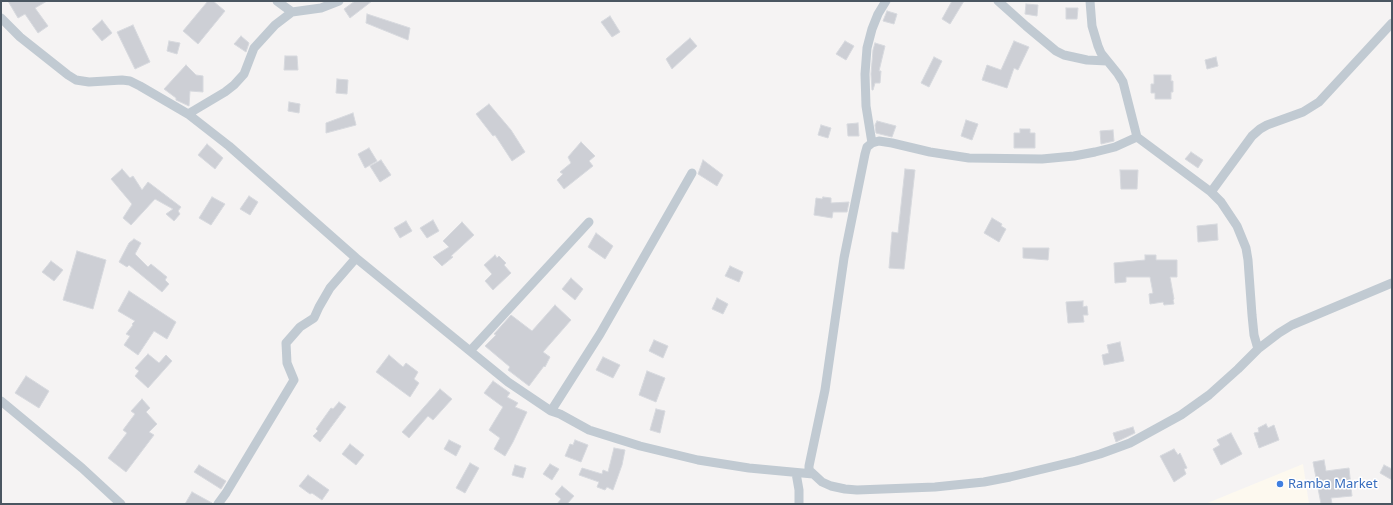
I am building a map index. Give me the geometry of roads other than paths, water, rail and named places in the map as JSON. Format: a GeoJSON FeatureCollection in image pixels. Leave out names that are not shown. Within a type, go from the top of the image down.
{"type":"FeatureCollection","features":[{"type":"Feature","properties":{"kind":"street"},"geometry":{"type":"LineString","coordinates":[[277,1],[292,12]]}},
{"type":"Feature","properties":{"kind":"street"},"geometry":{"type":"LineString","coordinates":[[188,114],[234,85],[244,74],[254,48],[275,25],[292,12],[321,8],[339,1]]}},
{"type":"Feature","properties":{"kind":"street"},"geometry":{"type":"LineString","coordinates":[[872,143],[866,106],[865,74],[872,29],[878,14],[886,1]]}},
{"type":"Feature","properties":{"kind":"street"},"geometry":{"type":"LineString","coordinates":[[998,1],[1026,26],[1064,56],[1086,60],[1107,61]]}},
{"type":"Feature","properties":{"kind":"street"},"geometry":{"type":"LineString","coordinates":[[1090,1],[1095,36],[1101,53],[1114,68],[1123,82],[1137,138],[1211,192],[1221,202],[1237,226],[1246,248],[1250,278],[1254,335],[1258,349]]}},
{"type":"Feature","properties":{"kind":"street"},"geometry":{"type":"LineString","coordinates":[[1,18],[20,37],[68,76],[76,80],[89,82],[130,81],[188,114],[229,146],[356,258],[508,382],[551,410],[589,430],[698,460],[813,474]]}},
{"type":"Feature","properties":{"kind":"street"},"geometry":{"type":"LineString","coordinates":[[1211,192],[1252,136],[1267,125],[1303,112],[1319,102],[1392,23]]}},
{"type":"Feature","properties":{"kind":"street"},"geometry":{"type":"LineString","coordinates":[[1137,138],[1115,147],[1095,152],[1074,156],[1042,159],[969,158],[930,152],[879,141],[872,143],[867,147],[844,258],[826,390],[809,466],[809,470],[813,474],[822,482],[831,486],[845,489],[935,487],[984,482],[1010,477],[1088,457],[1130,443],[1181,415],[1209,395],[1258,349],[1279,332],[1292,325],[1392,283]]}},
{"type":"Feature","properties":{"kind":"street"},"geometry":{"type":"LineString","coordinates":[[551,410],[600,334],[692,173]]}},
{"type":"Feature","properties":{"kind":"street"},"geometry":{"type":"LineString","coordinates":[[470,351],[588,222]]}},
{"type":"Feature","properties":{"kind":"street"},"geometry":{"type":"LineString","coordinates":[[218,504],[294,380],[287,363],[286,343],[300,327],[314,318],[330,288],[356,258]]}},
{"type":"Feature","properties":{"kind":"street"},"geometry":{"type":"LineString","coordinates":[[1,401],[82,468],[121,504]]}},
{"type":"Feature","properties":{"kind":"street"},"geometry":{"type":"LineString","coordinates":[[796,473],[799,490],[799,504]]}},
{"type":"Feature","properties":{"kind":"place","name":"Ramba Market"},"geometry":{"type":"Point","coordinates":[1280,484]}}]}
